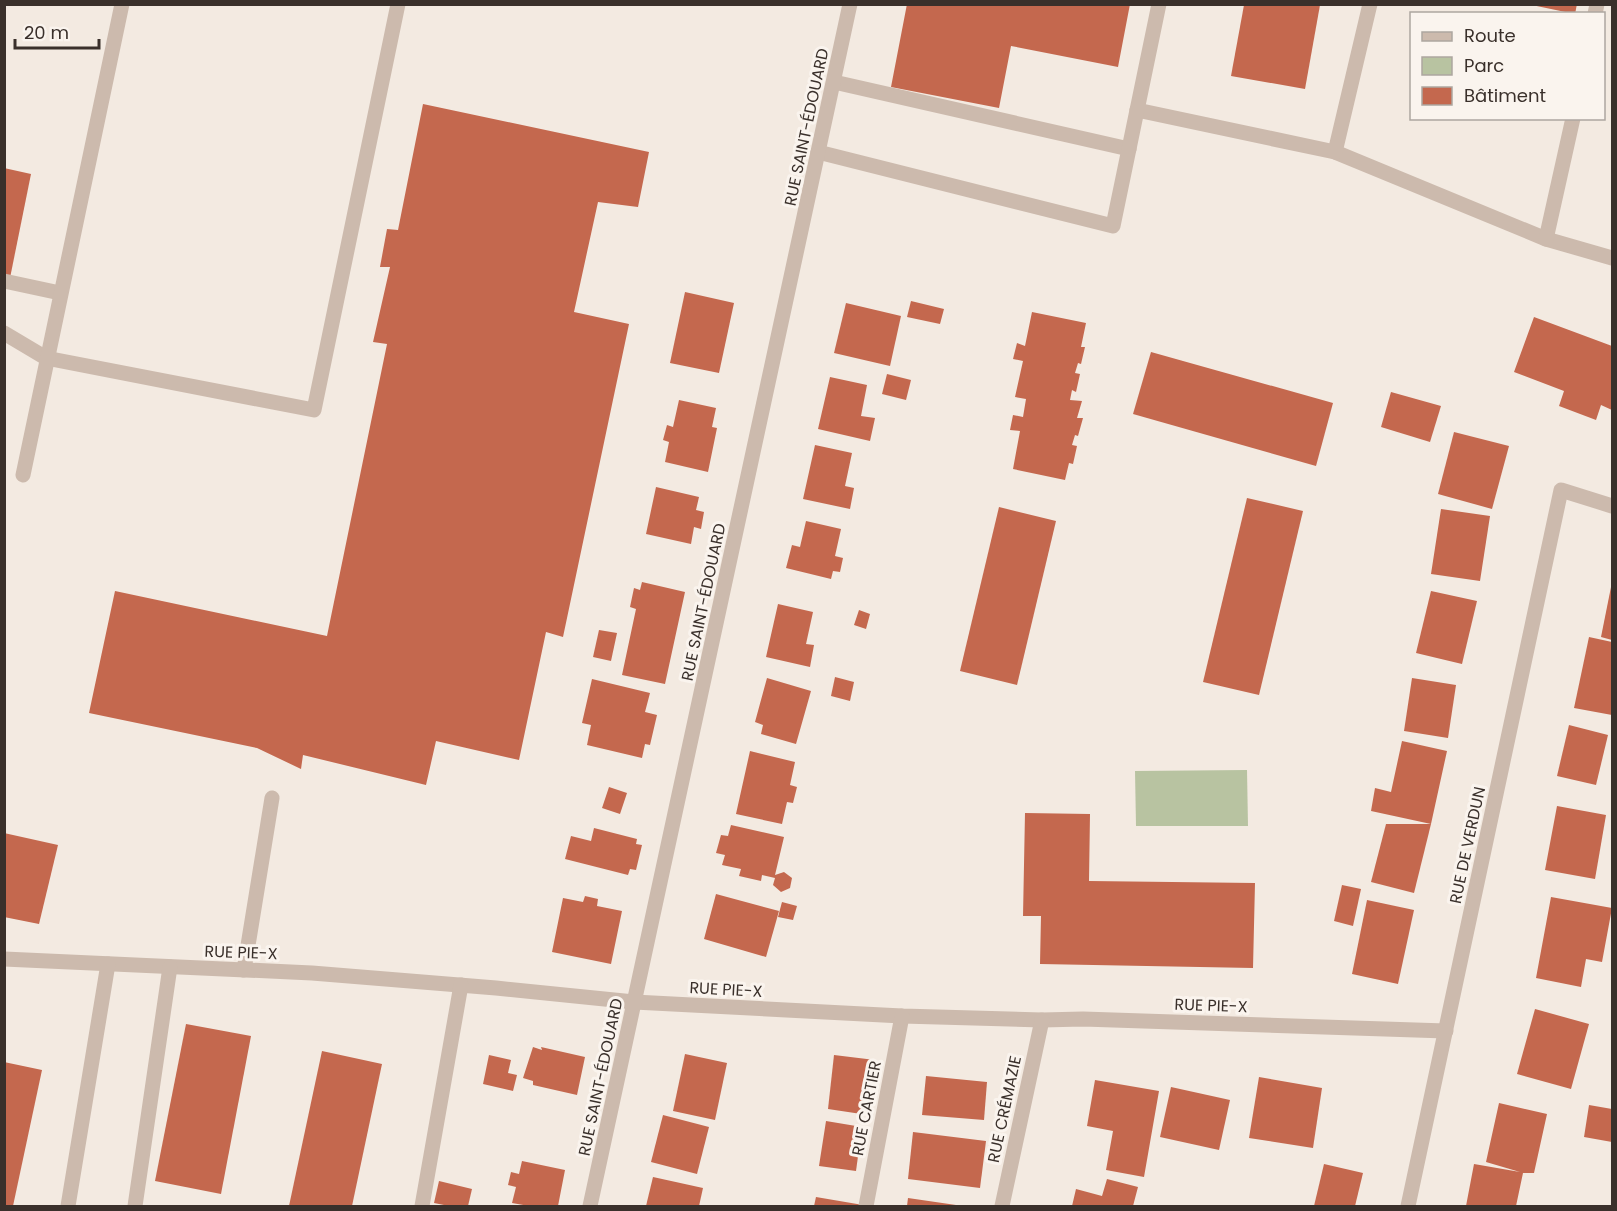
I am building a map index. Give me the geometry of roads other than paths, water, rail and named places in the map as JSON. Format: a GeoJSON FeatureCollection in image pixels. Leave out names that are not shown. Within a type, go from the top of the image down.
{"type":"FeatureCollection","features":[{"type":"Feature","properties":{"kind":"street"},"geometry":{"type":"LineString","coordinates":[[23,474],[122,4]]}},
{"type":"Feature","properties":{"kind":"street"},"geometry":{"type":"LineString","coordinates":[[4,333],[46,358],[314,410],[398,4]]}},
{"type":"Feature","properties":{"kind":"street","name":"RUE SAINT-ÉDOUARD"},"geometry":{"type":"LineString","coordinates":[[590,1206],[850,4]]}},
{"type":"Feature","properties":{"kind":"street"},"geometry":{"type":"LineString","coordinates":[[818,153],[1113,226],[1159,4]]}},
{"type":"Feature","properties":{"kind":"street"},"geometry":{"type":"LineString","coordinates":[[1335,152],[1370,4]]}},
{"type":"Feature","properties":{"kind":"street"},"geometry":{"type":"LineString","coordinates":[[834,82],[1129,149]]}},
{"type":"Feature","properties":{"kind":"street"},"geometry":{"type":"LineString","coordinates":[[1137,110],[1335,152],[1546,239],[1612,258]]}},
{"type":"Feature","properties":{"kind":"street"},"geometry":{"type":"LineString","coordinates":[[1546,239],[1573,120]]}},
{"type":"Feature","properties":{"kind":"street"},"geometry":{"type":"LineString","coordinates":[[4,281],[60,293]]}},
{"type":"Feature","properties":{"kind":"street","name":"RUE DE VERDUN"},"geometry":{"type":"LineString","coordinates":[[1408,1206],[1561,490],[1612,506]]}},
{"type":"Feature","properties":{"kind":"street"},"geometry":{"type":"LineString","coordinates":[[244,970],[272,798]]}},
{"type":"Feature","properties":{"kind":"street","name":"RUE PIE-X"},"geometry":{"type":"LineString","coordinates":[[4,959],[312,973],[634,1002],[902,1016],[1083,1019],[1446,1031]]}},
{"type":"Feature","properties":{"kind":"street"},"geometry":{"type":"LineString","coordinates":[[68,1206],[108,964]]}},
{"type":"Feature","properties":{"kind":"street"},"geometry":{"type":"LineString","coordinates":[[135,1206],[170,967]]}},
{"type":"Feature","properties":{"kind":"street"},"geometry":{"type":"LineString","coordinates":[[422,1206],[461,985]]}},
{"type":"Feature","properties":{"kind":"street","name":"RUE CARTIER"},"geometry":{"type":"LineString","coordinates":[[866,1206],[902,1016]]}},
{"type":"Feature","properties":{"kind":"street","name":"RUE CRÉMAZIE"},"geometry":{"type":"LineString","coordinates":[[1002,1206],[1042,1020]]}}]}
